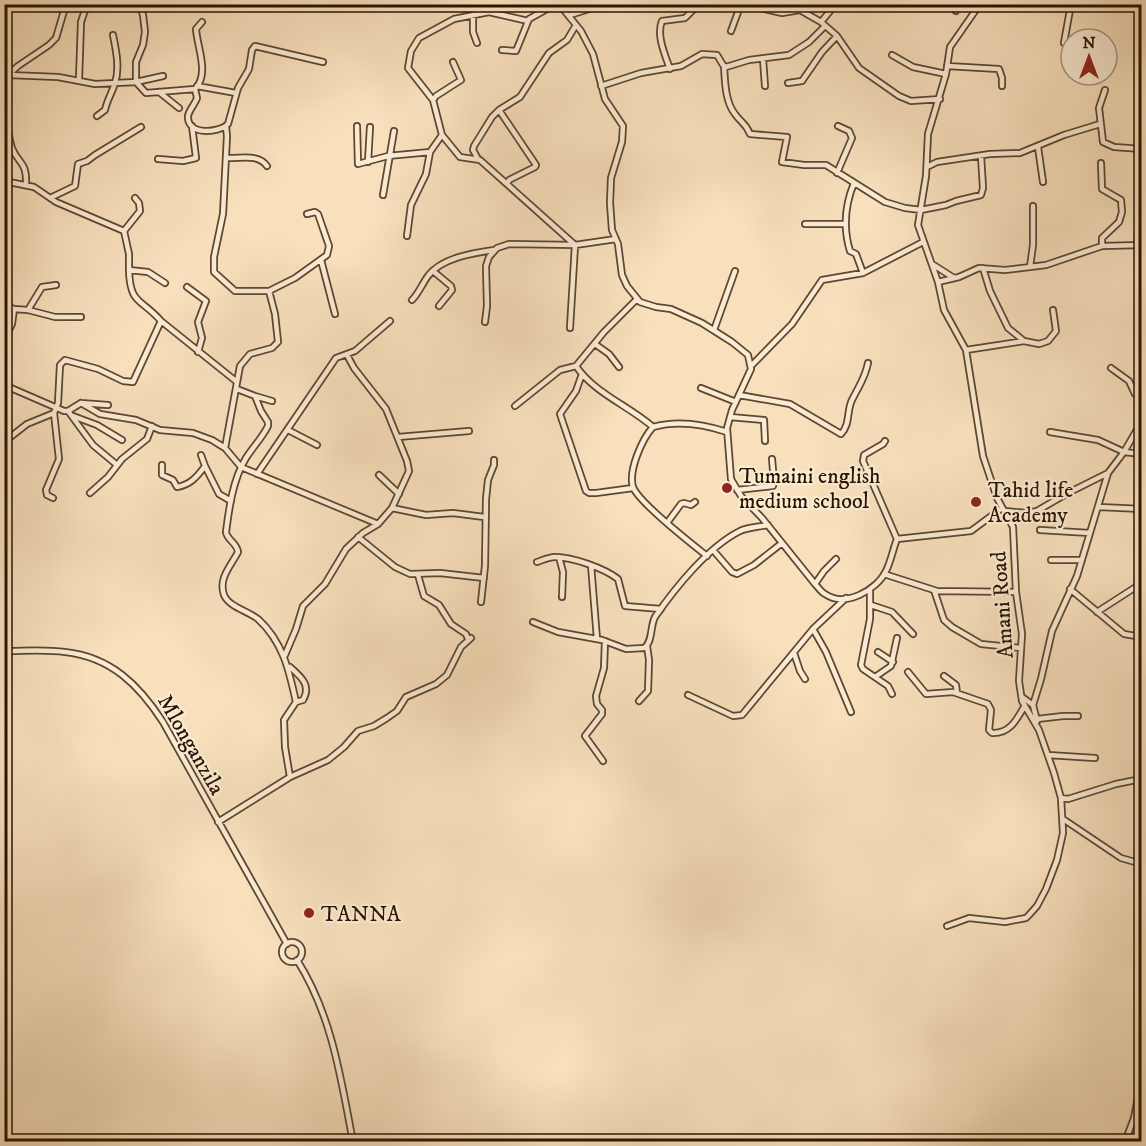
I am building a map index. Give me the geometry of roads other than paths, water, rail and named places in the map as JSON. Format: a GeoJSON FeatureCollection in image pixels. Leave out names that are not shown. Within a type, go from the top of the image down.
{"type":"FeatureCollection","features":[{"type":"Feature","properties":{"kind":"street"},"geometry":{"type":"LineString","coordinates":[[4,82],[8,75],[56,38],[66,4]]}},
{"type":"Feature","properties":{"kind":"street"},"geometry":{"type":"LineString","coordinates":[[79,79],[81,22],[85,10],[95,4]]}},
{"type":"Feature","properties":{"kind":"street"},"geometry":{"type":"LineString","coordinates":[[139,4],[145,32],[143,45],[136,62],[136,82],[144,93],[196,87],[236,93]]}},
{"type":"Feature","properties":{"kind":"street"},"geometry":{"type":"LineString","coordinates":[[486,12],[490,4]]}},
{"type":"Feature","properties":{"kind":"street"},"geometry":{"type":"LineString","coordinates":[[502,50],[516,51],[528,21],[557,4],[570,15],[594,54],[605,99],[623,126],[624,132],[610,192],[611,223],[622,275],[636,300],[671,309],[714,330],[746,352],[752,365]]}},
{"type":"Feature","properties":{"kind":"street"},"geometry":{"type":"LineString","coordinates":[[670,69],[660,35],[661,23],[666,20],[684,18],[695,6],[727,4]]}},
{"type":"Feature","properties":{"kind":"street"},"geometry":{"type":"LineString","coordinates":[[731,31],[742,4],[782,13],[798,7],[837,36],[860,68],[898,96],[911,101],[940,99]]}},
{"type":"Feature","properties":{"kind":"street"},"geometry":{"type":"LineString","coordinates":[[724,66],[794,53],[809,42],[836,4]]}},
{"type":"Feature","properties":{"kind":"street"},"geometry":{"type":"LineString","coordinates":[[956,11],[959,4]]}},
{"type":"Feature","properties":{"kind":"street","name":"Amani Road"},"geometry":{"type":"LineString","coordinates":[[947,926],[969,918],[1005,922],[1020,920],[1029,915],[1046,889],[1057,860],[1062,841],[1063,819],[1061,798],[1048,755],[1039,730],[1024,707],[1019,681],[1022,634],[1016,592],[1013,527],[997,498],[983,456],[966,350],[944,310],[938,282],[918,225],[927,167],[928,134],[940,99],[949,53],[953,42],[980,4]]}},
{"type":"Feature","properties":{"kind":"street"},"geometry":{"type":"LineString","coordinates":[[1067,27],[1071,4]]}},
{"type":"Feature","properties":{"kind":"street"},"geometry":{"type":"LineString","coordinates":[[570,15],[592,8],[622,8]]}},
{"type":"Feature","properties":{"kind":"street"},"geometry":{"type":"LineString","coordinates":[[478,159],[460,157],[442,135],[433,100],[408,68],[411,51],[421,36],[454,19],[486,12],[528,21]]}},
{"type":"Feature","properties":{"kind":"street"},"geometry":{"type":"LineString","coordinates":[[473,15],[473,32],[477,43]]}},
{"type":"Feature","properties":{"kind":"street"},"geometry":{"type":"LineString","coordinates":[[158,159],[183,161],[196,158],[188,116],[197,98],[196,87],[202,70],[196,28],[202,22]]}},
{"type":"Feature","properties":{"kind":"street"},"geometry":{"type":"LineString","coordinates":[[575,245],[478,159],[473,151],[474,145],[499,110],[520,97],[549,53],[567,40],[576,25]]}},
{"type":"Feature","properties":{"kind":"street"},"geometry":{"type":"LineString","coordinates":[[97,116],[105,110],[115,83],[117,67],[113,35]]}},
{"type":"Feature","properties":{"kind":"street"},"geometry":{"type":"LineString","coordinates":[[788,83],[802,81],[822,52],[837,36]]}},
{"type":"Feature","properties":{"kind":"street"},"geometry":{"type":"LineString","coordinates":[[191,124],[204,132],[225,127],[229,122],[236,93],[249,69],[252,50],[255,46],[323,62]]}},
{"type":"Feature","properties":{"kind":"street"},"geometry":{"type":"LineString","coordinates":[[601,86],[641,73],[681,66],[704,54],[717,55],[724,66],[729,103],[735,114],[746,124],[750,134],[786,137],[782,162],[804,165],[824,164],[892,206],[921,210],[981,195],[983,188],[981,156]]}},
{"type":"Feature","properties":{"kind":"street"},"geometry":{"type":"LineString","coordinates":[[892,55],[913,67],[946,74]]}},
{"type":"Feature","properties":{"kind":"street"},"geometry":{"type":"LineString","coordinates":[[763,59],[765,86]]}},
{"type":"Feature","properties":{"kind":"street"},"geometry":{"type":"LineString","coordinates":[[433,100],[461,80],[453,62]]}},
{"type":"Feature","properties":{"kind":"street"},"geometry":{"type":"LineString","coordinates":[[947,66],[999,69],[1002,86]]}},
{"type":"Feature","properties":{"kind":"street"},"geometry":{"type":"LineString","coordinates":[[8,75],[79,79],[95,84],[136,82],[163,76]]}},
{"type":"Feature","properties":{"kind":"street"},"geometry":{"type":"LineString","coordinates":[[1105,90],[1099,108],[1103,142],[1114,147],[1142,149]]}},
{"type":"Feature","properties":{"kind":"street"},"geometry":{"type":"LineString","coordinates":[[159,92],[179,108]]}},
{"type":"Feature","properties":{"kind":"street"},"geometry":{"type":"LineString","coordinates":[[499,110],[536,165],[509,180],[507,184]]}},
{"type":"Feature","properties":{"kind":"street"},"geometry":{"type":"LineString","coordinates":[[4,113],[9,127],[11,147],[24,165],[26,184]]}},
{"type":"Feature","properties":{"kind":"street"},"geometry":{"type":"LineString","coordinates":[[927,167],[937,162],[1017,153],[1100,124]]}},
{"type":"Feature","properties":{"kind":"street"},"geometry":{"type":"LineString","coordinates":[[357,126],[357,163],[388,156],[430,152]]}},
{"type":"Feature","properties":{"kind":"street"},"geometry":{"type":"LineString","coordinates":[[837,173],[852,138],[849,131],[838,126]]}},
{"type":"Feature","properties":{"kind":"street"},"geometry":{"type":"LineString","coordinates":[[50,198],[75,186],[78,164],[87,161],[141,127]]}},
{"type":"Feature","properties":{"kind":"street"},"geometry":{"type":"LineString","coordinates":[[225,127],[227,131],[223,214],[214,260],[214,272],[235,291],[269,291],[295,278],[327,255],[329,246],[318,214],[315,212],[308,214]]}},
{"type":"Feature","properties":{"kind":"street"},"geometry":{"type":"LineString","coordinates":[[368,162],[370,127]]}},
{"type":"Feature","properties":{"kind":"street"},"geometry":{"type":"LineString","coordinates":[[383,195],[394,131]]}},
{"type":"Feature","properties":{"kind":"street"},"geometry":{"type":"LineString","coordinates":[[406,236],[409,212],[426,174],[430,152],[442,135]]}},
{"type":"Feature","properties":{"kind":"street"},"geometry":{"type":"LineString","coordinates":[[1038,147],[1043,182]]}},
{"type":"Feature","properties":{"kind":"street"},"geometry":{"type":"LineString","coordinates":[[226,158],[258,158],[267,166]]}},
{"type":"Feature","properties":{"kind":"street"},"geometry":{"type":"LineString","coordinates":[[1101,163],[1101,188],[1107,194],[1121,200],[1122,210],[1119,222],[1102,238],[1102,246]]}},
{"type":"Feature","properties":{"kind":"street"},"geometry":{"type":"LineString","coordinates":[[4,181],[26,184],[50,198],[124,231]]}},
{"type":"Feature","properties":{"kind":"street"},"geometry":{"type":"LineString","coordinates":[[854,183],[847,201],[846,224],[850,250],[856,254],[863,273]]}},
{"type":"Feature","properties":{"kind":"street"},"geometry":{"type":"LineString","coordinates":[[124,231],[140,211],[141,206],[135,198]]}},
{"type":"Feature","properties":{"kind":"street"},"geometry":{"type":"LineString","coordinates":[[1030,267],[1032,206]]}},
{"type":"Feature","properties":{"kind":"street"},"geometry":{"type":"LineString","coordinates":[[805,224],[846,224]]}},
{"type":"Feature","properties":{"kind":"street"},"geometry":{"type":"LineString","coordinates":[[124,231],[128,248],[129,285],[132,295],[237,382]]}},
{"type":"Feature","properties":{"kind":"street"},"geometry":{"type":"LineString","coordinates":[[412,300],[433,271],[451,261],[509,244],[575,245],[616,239]]}},
{"type":"Feature","properties":{"kind":"street"},"geometry":{"type":"LineString","coordinates":[[885,441],[884,444],[864,455],[863,461],[897,539],[884,574],[870,591],[846,598],[830,597],[815,584],[737,490],[730,475],[727,432],[730,417],[752,365],[792,324],[822,280],[863,273],[923,242]]}},
{"type":"Feature","properties":{"kind":"street"},"geometry":{"type":"LineString","coordinates":[[570,328],[575,245]]}},
{"type":"Feature","properties":{"kind":"street"},"geometry":{"type":"LineString","coordinates":[[938,282],[983,268],[1005,270],[1046,265],[1102,246],[1142,245]]}},
{"type":"Feature","properties":{"kind":"street"},"geometry":{"type":"LineString","coordinates":[[485,322],[486,266],[494,250]]}},
{"type":"Feature","properties":{"kind":"street"},"geometry":{"type":"LineString","coordinates":[[321,260],[335,314]]}},
{"type":"Feature","properties":{"kind":"street"},"geometry":{"type":"LineString","coordinates":[[931,263],[954,278]]}},
{"type":"Feature","properties":{"kind":"street"},"geometry":{"type":"LineString","coordinates":[[983,268],[990,291],[1008,328],[1024,341]]}},
{"type":"Feature","properties":{"kind":"street"},"geometry":{"type":"LineString","coordinates":[[129,270],[148,272],[165,283]]}},
{"type":"Feature","properties":{"kind":"street"},"geometry":{"type":"LineString","coordinates":[[433,271],[451,286],[452,290],[439,306]]}},
{"type":"Feature","properties":{"kind":"street"},"geometry":{"type":"LineString","coordinates":[[714,330],[735,271]]}},
{"type":"Feature","properties":{"kind":"street"},"geometry":{"type":"LineString","coordinates":[[28,310],[42,287],[56,285]]}},
{"type":"Feature","properties":{"kind":"street"},"geometry":{"type":"LineString","coordinates":[[188,287],[206,301],[198,322],[202,338],[198,352]]}},
{"type":"Feature","properties":{"kind":"street"},"geometry":{"type":"LineString","coordinates":[[225,448],[240,366],[246,357],[257,351],[272,348],[278,342],[275,314],[269,291]]}},
{"type":"Feature","properties":{"kind":"street"},"geometry":{"type":"LineString","coordinates":[[515,406],[560,370],[576,366],[604,332],[636,300]]}},
{"type":"Feature","properties":{"kind":"street"},"geometry":{"type":"LineString","coordinates":[[4,304],[14,309],[55,317],[81,317]]}},
{"type":"Feature","properties":{"kind":"street"},"geometry":{"type":"LineString","coordinates":[[4,339],[12,324],[14,309]]}},
{"type":"Feature","properties":{"kind":"street"},"geometry":{"type":"LineString","coordinates":[[966,350],[1024,341],[1039,344],[1052,338],[1056,327],[1053,310]]}},
{"type":"Feature","properties":{"kind":"street"},"geometry":{"type":"LineString","coordinates":[[53,498],[47,495],[46,490],[59,459],[54,413],[58,403],[59,369],[62,362],[65,360],[98,369],[123,381],[133,382],[161,321]]}},
{"type":"Feature","properties":{"kind":"street"},"geometry":{"type":"LineString","coordinates":[[257,474],[336,358],[347,355],[390,321]]}},
{"type":"Feature","properties":{"kind":"street"},"geometry":{"type":"LineString","coordinates":[[595,344],[609,354],[619,367]]}},
{"type":"Feature","properties":{"kind":"street"},"geometry":{"type":"LineString","coordinates":[[285,655],[303,606],[325,584],[342,554],[358,537],[378,524],[392,508],[409,471],[384,405],[354,368],[347,355]]}},
{"type":"Feature","properties":{"kind":"street"},"geometry":{"type":"LineString","coordinates":[[739,395],[790,404],[842,434],[852,399],[862,385],[868,363]]}},
{"type":"Feature","properties":{"kind":"street"},"geometry":{"type":"LineString","coordinates":[[576,366],[582,374],[653,427],[696,423],[727,432]]}},
{"type":"Feature","properties":{"kind":"street"},"geometry":{"type":"LineString","coordinates":[[1111,368],[1129,381],[1134,393],[1142,396]]}},
{"type":"Feature","properties":{"kind":"street"},"geometry":{"type":"LineString","coordinates":[[582,374],[576,391],[560,414],[586,491],[596,493],[633,488]]}},
{"type":"Feature","properties":{"kind":"street"},"geometry":{"type":"LineString","coordinates":[[4,385],[68,411],[93,445],[117,465]]}},
{"type":"Feature","properties":{"kind":"street"},"geometry":{"type":"LineString","coordinates":[[701,388],[736,402]]}},
{"type":"Feature","properties":{"kind":"street"},"geometry":{"type":"LineString","coordinates":[[237,389],[272,401]]}},
{"type":"Feature","properties":{"kind":"street"},"geometry":{"type":"LineString","coordinates":[[255,396],[267,419],[268,426],[241,467],[231,501],[226,535],[238,551],[225,573],[224,595],[233,604],[259,620],[285,655],[296,702]]}},
{"type":"Feature","properties":{"kind":"street"},"geometry":{"type":"LineString","coordinates":[[68,411],[81,403],[108,405]]}},
{"type":"Feature","properties":{"kind":"street"},"geometry":{"type":"LineString","coordinates":[[81,403],[96,412],[136,420],[160,430],[193,433],[225,448],[241,467],[378,524]]}},
{"type":"Feature","properties":{"kind":"street"},"geometry":{"type":"LineString","coordinates":[[4,442],[27,424],[54,413]]}},
{"type":"Feature","properties":{"kind":"street"},"geometry":{"type":"LineString","coordinates":[[73,416],[97,425],[122,440]]}},
{"type":"Feature","properties":{"kind":"street"},"geometry":{"type":"LineString","coordinates":[[730,417],[763,419],[765,441]]}},
{"type":"Feature","properties":{"kind":"street"},"geometry":{"type":"LineString","coordinates":[[1039,730],[1033,705],[1052,631],[1082,560],[1108,474],[1142,422]]}},
{"type":"Feature","properties":{"kind":"street"},"geometry":{"type":"LineString","coordinates":[[90,493],[147,438],[152,426]]}},
{"type":"Feature","properties":{"kind":"street"},"geometry":{"type":"LineString","coordinates":[[653,427],[638,453],[632,476],[633,488],[667,523],[707,556]]}},
{"type":"Feature","properties":{"kind":"street"},"geometry":{"type":"LineString","coordinates":[[288,430],[317,446]]}},
{"type":"Feature","properties":{"kind":"street"},"geometry":{"type":"LineString","coordinates":[[398,437],[469,431]]}},
{"type":"Feature","properties":{"kind":"street"},"geometry":{"type":"LineString","coordinates":[[1050,432],[1098,440],[1124,452],[1142,454]]}},
{"type":"Feature","properties":{"kind":"street"},"geometry":{"type":"LineString","coordinates":[[201,455],[219,494],[231,501]]}},
{"type":"Feature","properties":{"kind":"street"},"geometry":{"type":"LineString","coordinates":[[737,490],[772,486],[774,482],[772,459]]}},
{"type":"Feature","properties":{"kind":"street"},"geometry":{"type":"LineString","coordinates":[[481,602],[484,578],[484,517],[488,480],[494,460]]}},
{"type":"Feature","properties":{"kind":"street"},"geometry":{"type":"LineString","coordinates":[[162,465],[162,474],[173,480],[177,487],[194,480],[205,466]]}},
{"type":"Feature","properties":{"kind":"street"},"geometry":{"type":"LineString","coordinates":[[897,539],[970,531],[1004,509],[1027,513],[1037,511],[1108,474]]}},
{"type":"Feature","properties":{"kind":"street"},"geometry":{"type":"LineString","coordinates":[[379,475],[399,494]]}},
{"type":"Feature","properties":{"kind":"street"},"geometry":{"type":"LineString","coordinates":[[667,523],[681,504],[691,506],[695,502]]}},
{"type":"Feature","properties":{"kind":"street"},"geometry":{"type":"LineString","coordinates":[[1099,507],[1142,509]]}},
{"type":"Feature","properties":{"kind":"street"},"geometry":{"type":"LineString","coordinates":[[392,508],[426,515],[453,513],[484,517]]}},
{"type":"Feature","properties":{"kind":"street"},"geometry":{"type":"LineString","coordinates":[[639,701],[648,691],[647,646],[650,642],[652,623],[661,609],[686,577],[713,550],[741,531],[768,525]]}},
{"type":"Feature","properties":{"kind":"street"},"geometry":{"type":"LineString","coordinates":[[1040,530],[1090,533]]}},
{"type":"Feature","properties":{"kind":"street"},"geometry":{"type":"LineString","coordinates":[[358,537],[395,567],[410,574],[440,573],[484,578]]}},
{"type":"Feature","properties":{"kind":"street"},"geometry":{"type":"LineString","coordinates":[[713,550],[732,572],[738,574],[754,565],[782,543]]}},
{"type":"Feature","properties":{"kind":"street"},"geometry":{"type":"LineString","coordinates":[[537,562],[559,557],[591,565],[618,579],[626,606],[661,609]]}},
{"type":"Feature","properties":{"kind":"street"},"geometry":{"type":"LineString","coordinates":[[559,557],[562,572],[562,597]]}},
{"type":"Feature","properties":{"kind":"street"},"geometry":{"type":"LineString","coordinates":[[815,584],[836,559]]}},
{"type":"Feature","properties":{"kind":"street"},"geometry":{"type":"LineString","coordinates":[[1051,560],[1082,560]]}},
{"type":"Feature","properties":{"kind":"street"},"geometry":{"type":"LineString","coordinates":[[591,565],[597,639]]}},
{"type":"Feature","properties":{"kind":"street"},"geometry":{"type":"LineString","coordinates":[[884,574],[934,590],[1016,592]]}},
{"type":"Feature","properties":{"kind":"street"},"geometry":{"type":"LineString","coordinates":[[218,822],[290,777],[328,760],[358,731],[374,726],[387,718],[397,711],[405,698],[436,684],[447,675],[461,647],[470,639],[451,624],[439,605],[424,596],[418,575]]}},
{"type":"Feature","properties":{"kind":"street"},"geometry":{"type":"LineString","coordinates":[[1097,612],[1142,583]]}},
{"type":"Feature","properties":{"kind":"street"},"geometry":{"type":"LineString","coordinates":[[1070,589],[1124,634],[1142,637]]}},
{"type":"Feature","properties":{"kind":"street"},"geometry":{"type":"LineString","coordinates":[[934,590],[944,620],[952,627],[981,644],[1022,648]]}},
{"type":"Feature","properties":{"kind":"street"},"geometry":{"type":"LineString","coordinates":[[870,591],[870,619],[861,665],[888,686],[892,694]]}},
{"type":"Feature","properties":{"kind":"street"},"geometry":{"type":"LineString","coordinates":[[688,695],[713,709],[738,716],[746,711],[813,629],[846,598]]}},
{"type":"Feature","properties":{"kind":"street"},"geometry":{"type":"LineString","coordinates":[[871,605],[892,612],[913,634]]}},
{"type":"Feature","properties":{"kind":"street"},"geometry":{"type":"LineString","coordinates":[[533,622],[558,632],[597,639],[629,649],[647,646]]}},
{"type":"Feature","properties":{"kind":"street"},"geometry":{"type":"LineString","coordinates":[[813,629],[826,652],[851,712]]}},
{"type":"Feature","properties":{"kind":"street"},"geometry":{"type":"LineString","coordinates":[[875,678],[893,662],[897,638]]}},
{"type":"Feature","properties":{"kind":"street"},"geometry":{"type":"LineString","coordinates":[[603,761],[585,736],[602,714],[596,696],[604,668],[605,641]]}},
{"type":"Feature","properties":{"kind":"street","name":"Mlonganzila"},"geometry":{"type":"LineString","coordinates":[[4,651],[63,651],[81,654],[106,664],[147,698],[163,722],[287,944]]}},
{"type":"Feature","properties":{"kind":"street"},"geometry":{"type":"LineString","coordinates":[[878,652],[893,662]]}},
{"type":"Feature","properties":{"kind":"street"},"geometry":{"type":"LineString","coordinates":[[794,653],[805,679]]}},
{"type":"Feature","properties":{"kind":"street"},"geometry":{"type":"LineString","coordinates":[[288,665],[304,680],[307,688],[303,700],[296,702],[284,720],[285,747],[290,777]]}},
{"type":"Feature","properties":{"kind":"street"},"geometry":{"type":"LineString","coordinates":[[908,672],[926,694],[945,691],[988,704],[991,710],[989,730],[994,734],[1010,728],[1024,707]]}},
{"type":"Feature","properties":{"kind":"street"},"geometry":{"type":"LineString","coordinates":[[944,676],[956,685],[957,693]]}},
{"type":"Feature","properties":{"kind":"street"},"geometry":{"type":"LineString","coordinates":[[1022,696],[1033,705]]}},
{"type":"Feature","properties":{"kind":"street"},"geometry":{"type":"LineString","coordinates":[[1037,719],[1078,716]]}},
{"type":"Feature","properties":{"kind":"street"},"geometry":{"type":"LineString","coordinates":[[1048,755],[1095,758]]}},
{"type":"Feature","properties":{"kind":"street"},"geometry":{"type":"LineString","coordinates":[[1061,798],[1068,799],[1130,781],[1142,782]]}},
{"type":"Feature","properties":{"kind":"street"},"geometry":{"type":"LineString","coordinates":[[1063,819],[1121,858],[1142,864]]}},
{"type":"Feature","properties":{"kind":"street"},"geometry":{"type":"LineString","coordinates":[[295,942],[300,946],[302,952],[297,960],[288,960],[283,956],[283,950],[287,944],[295,942]]}},
{"type":"Feature","properties":{"kind":"street"},"geometry":{"type":"LineString","coordinates":[[297,960],[325,1017],[336,1057],[353,1142]]}},
{"type":"Feature","properties":{"kind":"street"},"geometry":{"type":"LineString","coordinates":[[1125,1142],[1134,1118],[1142,1076]]}},
{"type":"Feature","properties":{"kind":"place","name":"Tumaini english medium school"},"geometry":{"type":"Point","coordinates":[727,488]}},
{"type":"Feature","properties":{"kind":"place","name":"Tahid life Academy"},"geometry":{"type":"Point","coordinates":[976,502]}},
{"type":"Feature","properties":{"kind":"place","name":"TANNA"},"geometry":{"type":"Point","coordinates":[309,913]}}]}
